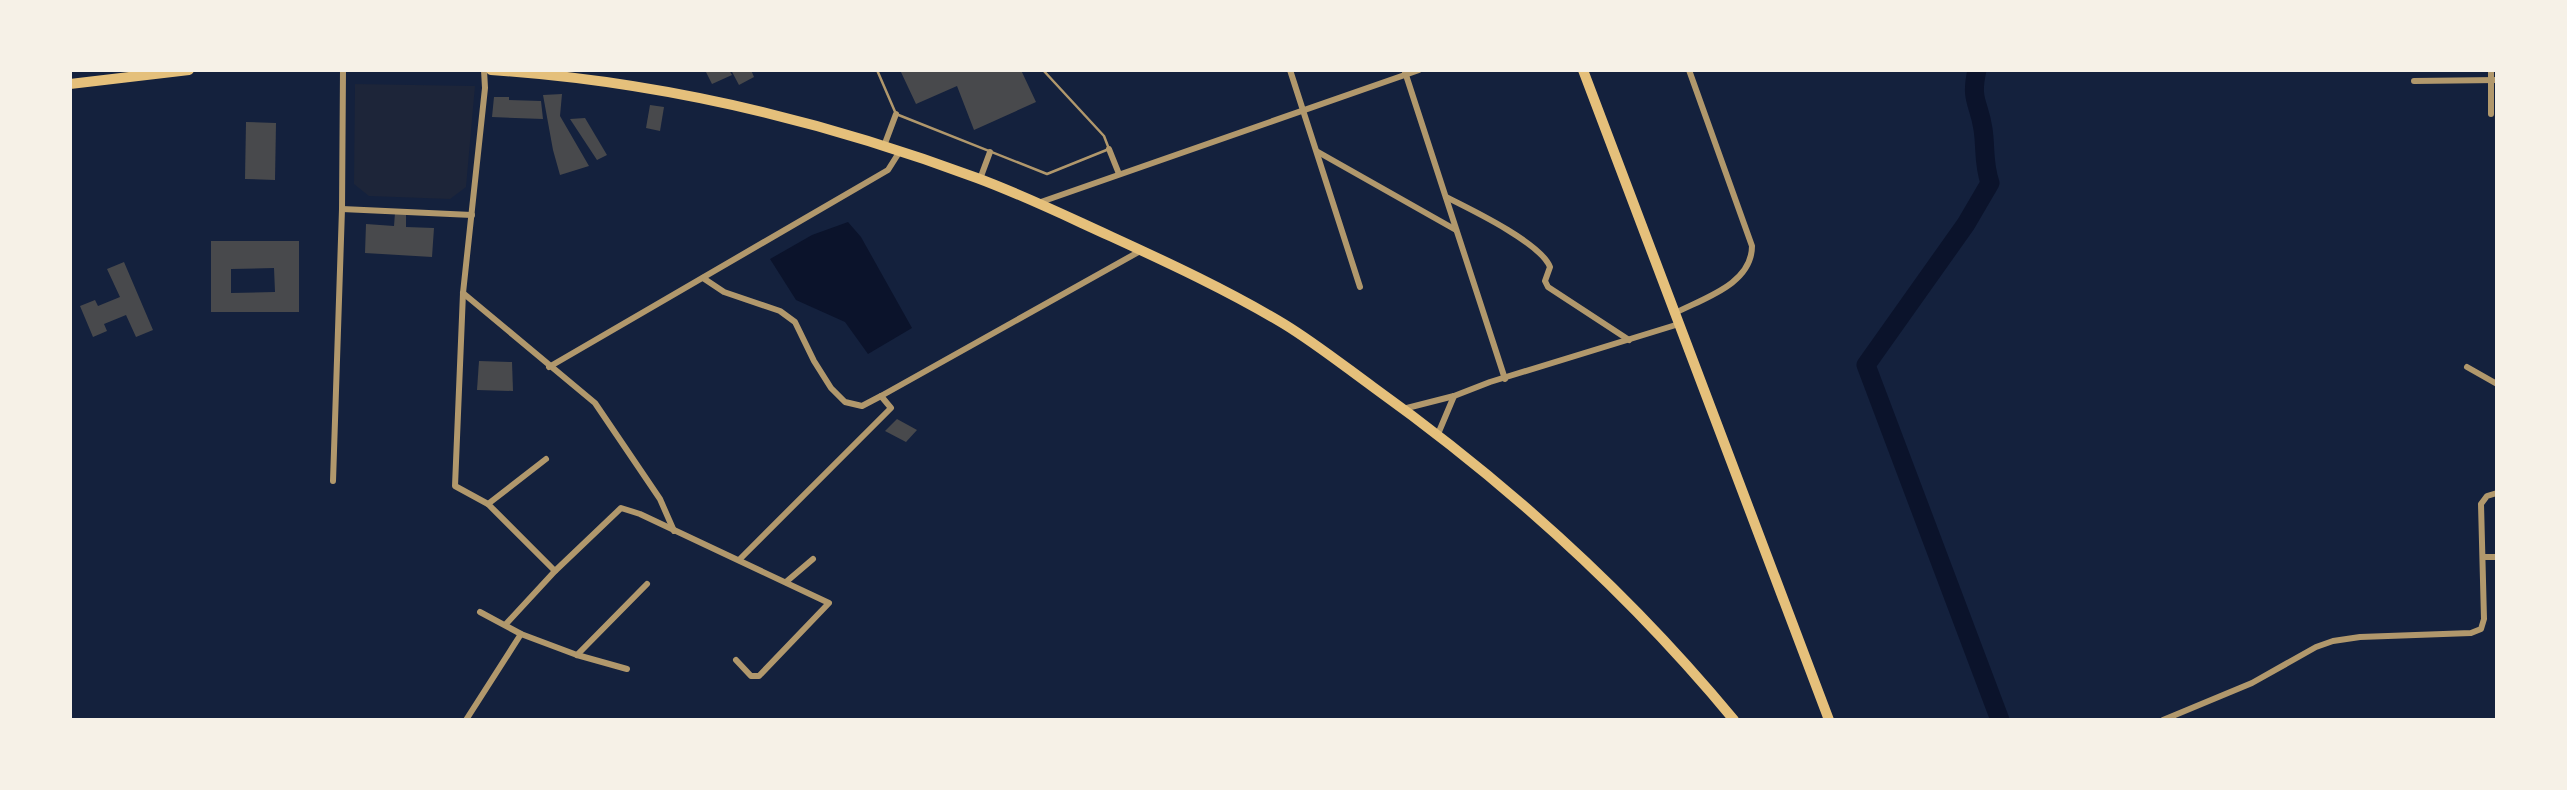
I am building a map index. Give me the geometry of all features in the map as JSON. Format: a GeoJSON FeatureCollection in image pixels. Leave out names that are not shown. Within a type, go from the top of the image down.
{"type":"FeatureCollection","features":[{"type":"Feature","properties":{"kind":"main road"},"geometry":{"type":"LineString","coordinates":[[70,84],[189,70]]}},
{"type":"Feature","properties":{"kind":"main road"},"geometry":{"type":"LineString","coordinates":[[491,70],[567,76],[676,93],[884,146],[980,179],[1038,203],[1142,250],[1286,325],[1438,434],[1530,509],[1676,652],[1734,720]]}},
{"type":"Feature","properties":{"kind":"main road"},"geometry":{"type":"LineString","coordinates":[[1583,70],[1829,720]]}},
{"type":"Feature","properties":{"kind":"street"},"geometry":{"type":"LineString","coordinates":[[333,481],[342,209],[343,70]]}},
{"type":"Feature","properties":{"kind":"street"},"geometry":{"type":"LineString","coordinates":[[484,70],[485,88],[463,293],[455,486],[488,504],[555,571]]}},
{"type":"Feature","properties":{"kind":"street"},"geometry":{"type":"LineString","coordinates":[[1290,70],[1360,288]]}},
{"type":"Feature","properties":{"kind":"street"},"geometry":{"type":"LineString","coordinates":[[1038,203],[1406,72],[1419,70]]}},
{"type":"Feature","properties":{"kind":"street"},"geometry":{"type":"LineString","coordinates":[[1675,313],[1736,281],[1752,257],[1752,246],[1689,70]]}},
{"type":"Feature","properties":{"kind":"street"},"geometry":{"type":"LineString","coordinates":[[2491,70],[2494,79],[2491,114]]}},
{"type":"Feature","properties":{"kind":"street"},"geometry":{"type":"LineString","coordinates":[[1406,72],[1505,379]]}},
{"type":"Feature","properties":{"kind":"street"},"geometry":{"type":"LineString","coordinates":[[2414,81],[2494,79]]}},
{"type":"Feature","properties":{"kind":"street"},"geometry":{"type":"LineString","coordinates":[[884,146],[896,114]]}},
{"type":"Feature","properties":{"kind":"street"},"geometry":{"type":"LineString","coordinates":[[1109,149],[1119,174]]}},
{"type":"Feature","properties":{"kind":"street"},"geometry":{"type":"LineString","coordinates":[[549,367],[888,170],[900,152]]}},
{"type":"Feature","properties":{"kind":"street"},"geometry":{"type":"LineString","coordinates":[[980,179],[990,152]]}},
{"type":"Feature","properties":{"kind":"street"},"geometry":{"type":"LineString","coordinates":[[1318,152],[1456,230]]}},
{"type":"Feature","properties":{"kind":"street"},"geometry":{"type":"LineString","coordinates":[[1446,197],[1509,232],[1543,256],[1550,267],[1545,281],[1548,287],[1629,340]]}},
{"type":"Feature","properties":{"kind":"street"},"geometry":{"type":"LineString","coordinates":[[342,209],[472,215]]}},
{"type":"Feature","properties":{"kind":"street"},"geometry":{"type":"LineString","coordinates":[[704,278],[724,292],[780,311],[795,322],[831,388],[845,402],[862,406],[1142,250]]}},
{"type":"Feature","properties":{"kind":"street"},"geometry":{"type":"LineString","coordinates":[[463,293],[595,403],[660,499],[674,531]]}},
{"type":"Feature","properties":{"kind":"street"},"geometry":{"type":"LineString","coordinates":[[1403,409],[1454,396],[1679,324]]}},
{"type":"Feature","properties":{"kind":"street"},"geometry":{"type":"LineString","coordinates":[[2467,366],[2497,384]]}},
{"type":"Feature","properties":{"kind":"street"},"geometry":{"type":"LineString","coordinates":[[739,560],[891,408],[881,396]]}},
{"type":"Feature","properties":{"kind":"street"},"geometry":{"type":"LineString","coordinates":[[1438,434],[1454,396]]}},
{"type":"Feature","properties":{"kind":"street"},"geometry":{"type":"LineString","coordinates":[[488,504],[546,459]]}},
{"type":"Feature","properties":{"kind":"street"},"geometry":{"type":"LineString","coordinates":[[2164,720],[2252,683],[2316,647],[2333,641],[2360,636],[2477,631],[2483,626],[2484,557],[2481,504],[2487,496],[2497,493]]}},
{"type":"Feature","properties":{"kind":"street"},"geometry":{"type":"LineString","coordinates":[[506,624],[555,571],[621,508],[829,603],[756,678],[736,660]]}},
{"type":"Feature","properties":{"kind":"street"},"geometry":{"type":"LineString","coordinates":[[2484,557],[2497,557]]}},
{"type":"Feature","properties":{"kind":"street"},"geometry":{"type":"LineString","coordinates":[[786,582],[813,559]]}},
{"type":"Feature","properties":{"kind":"street"},"geometry":{"type":"LineString","coordinates":[[577,655],[647,584]]}},
{"type":"Feature","properties":{"kind":"street"},"geometry":{"type":"LineString","coordinates":[[480,612],[521,634],[577,655],[627,669]]}},
{"type":"Feature","properties":{"kind":"street"},"geometry":{"type":"LineString","coordinates":[[467,720],[521,634]]}},
{"type":"Feature","properties":{"kind":"lane"},"geometry":{"type":"LineString","coordinates":[[877,70],[896,114],[1047,174],[1109,149],[1104,136],[1043,70]]}},
{"type":"Feature","properties":{"kind":"shaded area"},"geometry":{"type":"Polygon","coordinates":[[[355,84],[475,86],[466,187],[450,199],[369,196],[354,184],[355,84]]]}},
{"type":"Feature","properties":{"kind":"shaded area"},"geometry":{"type":"Polygon","coordinates":[[[848,222],[861,237],[912,328],[868,354],[845,322],[796,300],[770,259],[812,235],[848,222]]]}},
{"type":"Feature","properties":{"kind":"building"},"geometry":{"type":"Polygon","coordinates":[[[705,70],[729,70],[732,75],[712,84],[705,70]]]}},
{"type":"Feature","properties":{"kind":"building"},"geometry":{"type":"Polygon","coordinates":[[[731,70],[751,70],[754,77],[739,85],[731,70]]]}},
{"type":"Feature","properties":{"kind":"building"},"geometry":{"type":"Polygon","coordinates":[[[900,70],[1021,70],[1036,102],[974,130],[957,86],[916,104],[900,70]]]}},
{"type":"Feature","properties":{"kind":"building"},"geometry":{"type":"Polygon","coordinates":[[[562,94],[560,116],[589,166],[560,175],[543,95],[562,94]]]}},
{"type":"Feature","properties":{"kind":"building"},"geometry":{"type":"Polygon","coordinates":[[[494,97],[541,101],[543,119],[492,117],[494,97]]]}},
{"type":"Feature","properties":{"kind":"building"},"geometry":{"type":"Polygon","coordinates":[[[650,105],[664,107],[660,131],[646,128],[650,105]]]}},
{"type":"Feature","properties":{"kind":"building"},"geometry":{"type":"Polygon","coordinates":[[[585,118],[607,155],[597,160],[570,119],[585,118]]]}},
{"type":"Feature","properties":{"kind":"building"},"geometry":{"type":"Polygon","coordinates":[[[246,122],[276,123],[275,180],[245,179],[246,122]]]}},
{"type":"Feature","properties":{"kind":"building"},"geometry":{"type":"Polygon","coordinates":[[[395,213],[406,214],[406,227],[434,228],[432,257],[365,253],[366,224],[394,226],[395,213]]]}},
{"type":"Feature","properties":{"kind":"building"},"geometry":{"type":"Polygon","coordinates":[[[211,241],[299,241],[299,312],[211,312],[211,241]],[[274,268],[231,269],[231,293],[275,292],[274,268]]]}},
{"type":"Feature","properties":{"kind":"building"},"geometry":{"type":"Polygon","coordinates":[[[124,262],[153,330],[136,337],[126,315],[104,324],[107,331],[93,337],[80,306],[95,300],[98,306],[120,297],[107,269],[124,262]]]}},
{"type":"Feature","properties":{"kind":"building"},"geometry":{"type":"Polygon","coordinates":[[[479,361],[512,362],[513,391],[477,390],[479,361]]]}},
{"type":"Feature","properties":{"kind":"building"},"geometry":{"type":"Polygon","coordinates":[[[897,419],[917,430],[906,442],[885,431],[897,419]]]}},
{"type":"Feature","properties":{"kind":"waterway"},"geometry":{"type":"LineString","coordinates":[[1977,70],[1975,95],[1983,129],[1985,162],[1990,183],[1966,224],[1866,365],[2000,720]]}}]}
